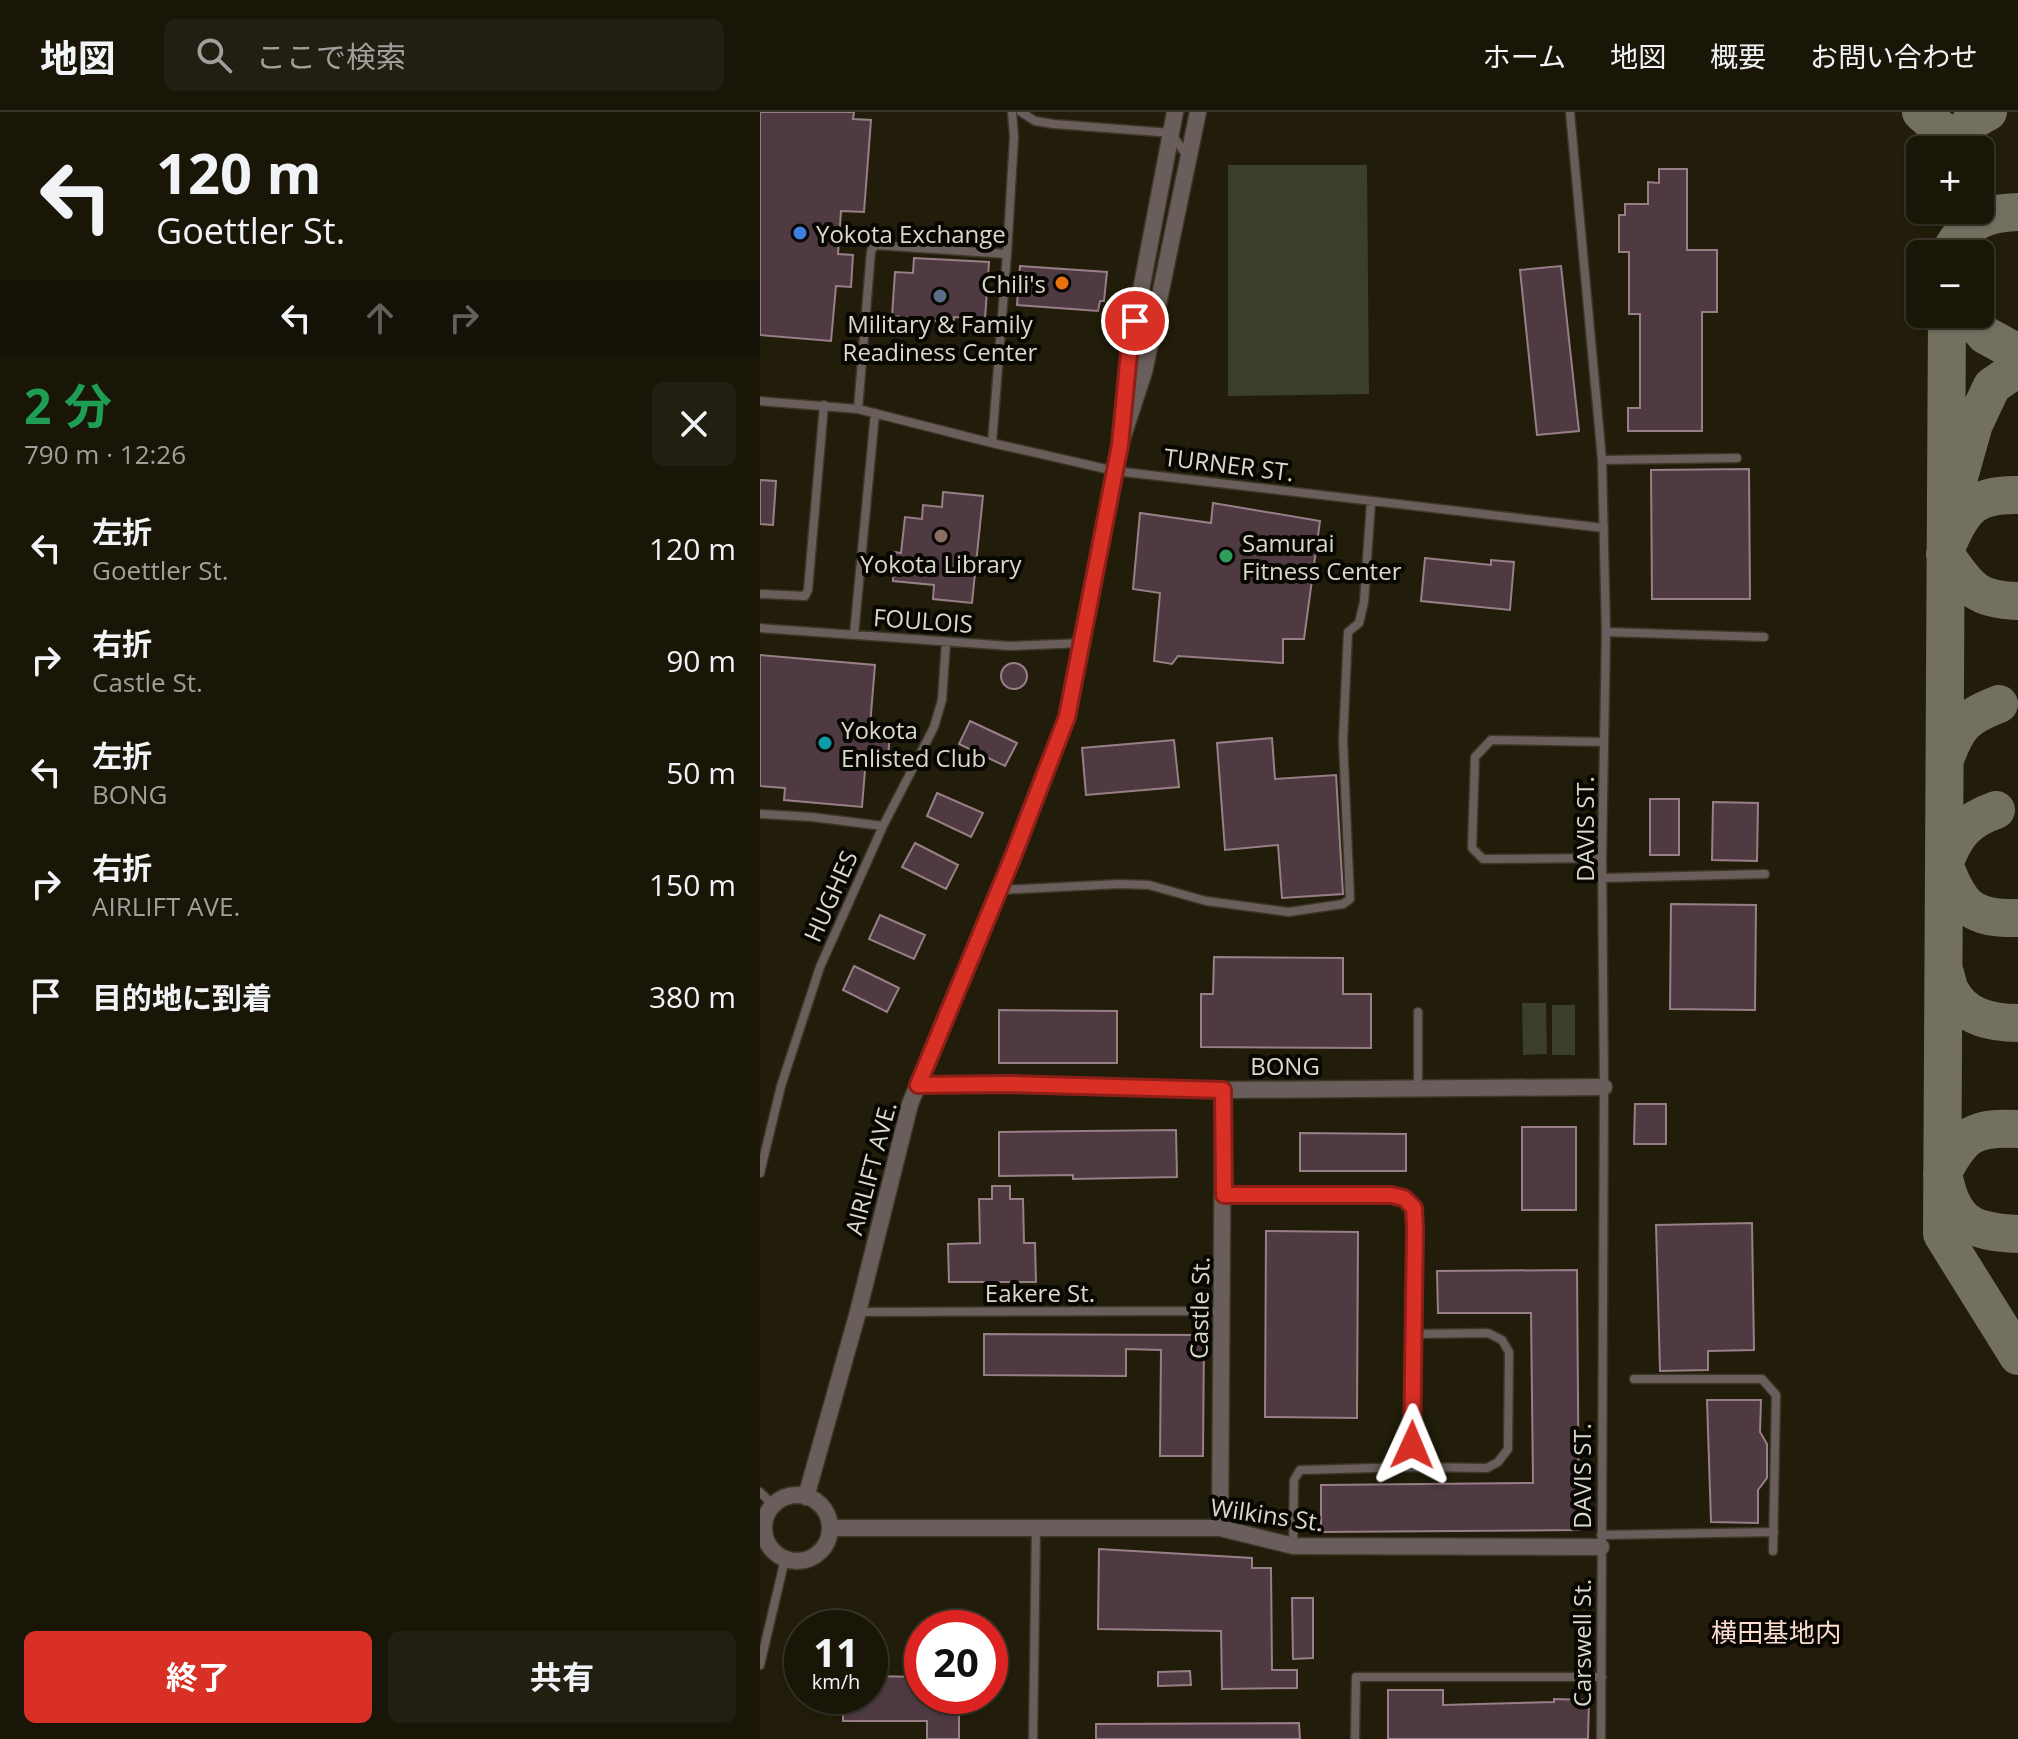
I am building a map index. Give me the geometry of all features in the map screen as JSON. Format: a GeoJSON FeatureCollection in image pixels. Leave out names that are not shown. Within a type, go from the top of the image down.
{"type":"FeatureCollection","features":[{"type":"Feature","properties":{"kind":"street","name":"AIRLIFT AVE."},"geometry":{"type":"LineString","coordinates":[[806,1497],[858,1312],[910,1104],[1067,717],[1120,445],[1129,353],[1175,112]]}},
{"type":"Feature","properties":{"kind":"street","name":"AIRLIFT AVE."},"geometry":{"type":"LineString","coordinates":[[1120,445],[1144,372],[1198,112]]}},
{"type":"Feature","properties":{"kind":"street","name":"BONG"},"geometry":{"type":"LineString","coordinates":[[918,1085],[1011,1084],[1223,1090],[1604,1087]]}},
{"type":"Feature","properties":{"kind":"street","name":"Castle St."},"geometry":{"type":"LineString","coordinates":[[1220,1528],[1223,1090]]}},
{"type":"Feature","properties":{"kind":"street"},"geometry":{"type":"LineString","coordinates":[[788,1497],[806,1497],[820,1505],[830,1528],[829,1539],[816,1556],[795,1561],[771,1550],[764,1535],[765,1519],[773,1505],[788,1497]]}},
{"type":"Feature","properties":{"kind":"street","name":"Wilkins St."},"geometry":{"type":"LineString","coordinates":[[830,1528],[1220,1528],[1293,1546],[1601,1541]]}},
{"type":"Feature","properties":{"kind":"lane"},"geometry":{"type":"LineString","coordinates":[[992,443],[1007,254],[1014,137],[1012,112]]}},
{"type":"Feature","properties":{"kind":"lane"},"geometry":{"type":"LineString","coordinates":[[1021,112],[1035,121],[1054,124],[1171,133],[1188,156]]}},
{"type":"Feature","properties":{"kind":"lane","name":"DAVIS ST."},"geometry":{"type":"LineString","coordinates":[[1570,112],[1602,460],[1604,528],[1601,1541]]}},
{"type":"Feature","properties":{"kind":"lane"},"geometry":{"type":"LineString","coordinates":[[858,409],[871,251],[875,245],[1007,254]]}},
{"type":"Feature","properties":{"kind":"lane","name":"TURNER ST."},"geometry":{"type":"LineString","coordinates":[[760,401],[858,409],[1115,471],[1604,528]]}},
{"type":"Feature","properties":{"kind":"lane"},"geometry":{"type":"LineString","coordinates":[[760,594],[798,597],[805,596],[808,590],[824,405]]}},
{"type":"Feature","properties":{"kind":"lane"},"geometry":{"type":"LineString","coordinates":[[854,635],[875,413]]}},
{"type":"Feature","properties":{"kind":"lane"},"geometry":{"type":"LineString","coordinates":[[1602,460],[1737,458]]}},
{"type":"Feature","properties":{"kind":"lane"},"geometry":{"type":"LineString","coordinates":[[999,890],[1149,885],[1206,901],[1289,912],[1343,904],[1350,899],[1343,741],[1348,632],[1359,623],[1364,602],[1371,502]]}},
{"type":"Feature","properties":{"kind":"lane","name":"FOULOIS"},"geometry":{"type":"LineString","coordinates":[[760,628],[1010,646],[1083,643]]}},
{"type":"Feature","properties":{"kind":"lane"},"geometry":{"type":"LineString","coordinates":[[1606,632],[1764,637]]}},
{"type":"Feature","properties":{"kind":"lane","name":"HUGHES"},"geometry":{"type":"LineString","coordinates":[[760,1173],[781,1086],[820,967],[883,826],[934,727],[942,700],[946,642]]}},
{"type":"Feature","properties":{"kind":"lane"},"geometry":{"type":"LineString","coordinates":[[1602,858],[1483,859],[1472,848],[1475,757],[1491,740],[1604,742]]}},
{"type":"Feature","properties":{"kind":"lane"},"geometry":{"type":"LineString","coordinates":[[760,814],[883,826]]}},
{"type":"Feature","properties":{"kind":"lane"},"geometry":{"type":"LineString","coordinates":[[1603,878],[1765,874]]}},
{"type":"Feature","properties":{"kind":"lane"},"geometry":{"type":"LineString","coordinates":[[1418,1012],[1418,1088]]}},
{"type":"Feature","properties":{"kind":"lane"},"geometry":{"type":"LineString","coordinates":[[1224,1195],[1391,1195],[1404,1198],[1414,1208],[1412,1467]]}},
{"type":"Feature","properties":{"kind":"lane","name":"Eakere St."},"geometry":{"type":"LineString","coordinates":[[858,1312],[1223,1311]]}},
{"type":"Feature","properties":{"kind":"lane"},"geometry":{"type":"LineString","coordinates":[[1293,1546],[1294,1480],[1300,1470],[1487,1468],[1498,1462],[1508,1449],[1509,1352],[1502,1340],[1488,1333],[1413,1334]]}},
{"type":"Feature","properties":{"kind":"lane"},"geometry":{"type":"LineString","coordinates":[[1634,1379],[1762,1379],[1769,1385],[1776,1395],[1773,1551]]}},
{"type":"Feature","properties":{"kind":"lane"},"geometry":{"type":"LineString","coordinates":[[760,1492],[773,1505]]}},
{"type":"Feature","properties":{"kind":"lane"},"geometry":{"type":"LineString","coordinates":[[1033,1739],[1036,1529]]}},
{"type":"Feature","properties":{"kind":"lane"},"geometry":{"type":"LineString","coordinates":[[1601,1541],[1774,1532]]}},
{"type":"Feature","properties":{"kind":"lane","name":"Carswell St."},"geometry":{"type":"LineString","coordinates":[[1601,1541],[1601,1739]]}},
{"type":"Feature","properties":{"kind":"lane"},"geometry":{"type":"LineString","coordinates":[[760,1665],[785,1559]]}},
{"type":"Feature","properties":{"kind":"lane"},"geometry":{"type":"LineString","coordinates":[[1355,1739],[1356,1677],[1602,1677]]}},
{"type":"Feature","properties":{"kind":"green space"},"geometry":{"type":"Polygon","coordinates":[[[1228,165],[1367,165],[1369,394],[1228,396],[1228,165]]]}},
{"type":"Feature","properties":{"kind":"green space"},"geometry":{"type":"Polygon","coordinates":[[[1522,1003],[1546,1003],[1547,1054],[1523,1055],[1522,1003]]]}},
{"type":"Feature","properties":{"kind":"green space"},"geometry":{"type":"Polygon","coordinates":[[[1552,1005],[1575,1005],[1575,1055],[1552,1055],[1552,1005]]]}},
{"type":"Feature","properties":{"kind":"building","name":"Yokota Exchange"},"geometry":{"type":"Polygon","coordinates":[[[760,112],[854,112],[853,119],[871,120],[864,212],[841,211],[838,254],[853,255],[851,287],[836,286],[831,341],[760,335],[760,112]]]}},
{"type":"Feature","properties":{"kind":"building"},"geometry":{"type":"Polygon","coordinates":[[[1659,169],[1687,169],[1687,250],[1717,250],[1717,312],[1702,312],[1702,431],[1628,431],[1628,408],[1640,408],[1640,314],[1629,314],[1629,252],[1619,252],[1619,215],[1625,215],[1625,204],[1648,204],[1648,182],[1659,183],[1659,169]]]}},
{"type":"Feature","properties":{"kind":"building","name":"Military & Family Readiness Center"},"geometry":{"type":"Polygon","coordinates":[[[914,258],[989,262],[985,319],[954,317],[954,323],[892,316],[895,272],[913,273],[914,258]]]}},
{"type":"Feature","properties":{"kind":"building","name":"Chili's"},"geometry":{"type":"Polygon","coordinates":[[[1020,266],[1107,272],[1104,301],[1100,301],[1098,311],[1017,305],[1020,266]]]}},
{"type":"Feature","properties":{"kind":"building"},"geometry":{"type":"Polygon","coordinates":[[[1561,266],[1579,431],[1537,435],[1520,270],[1561,266]]]}},
{"type":"Feature","properties":{"kind":"building"},"geometry":{"type":"Polygon","coordinates":[[[1749,469],[1750,599],[1652,599],[1651,470],[1749,469]]]}},
{"type":"Feature","properties":{"kind":"building"},"geometry":{"type":"Polygon","coordinates":[[[760,480],[776,481],[773,525],[760,524],[760,480]]]}},
{"type":"Feature","properties":{"kind":"building","name":"Yokota Library"},"geometry":{"type":"Polygon","coordinates":[[[943,492],[983,496],[972,603],[933,599],[934,585],[893,581],[894,552],[901,553],[905,517],[922,519],[923,505],[942,507],[943,492]]]}},
{"type":"Feature","properties":{"kind":"building","name":"Samurai Fitness Center"},"geometry":{"type":"Polygon","coordinates":[[[1213,503],[1320,521],[1304,639],[1283,639],[1283,663],[1178,656],[1172,664],[1154,661],[1160,593],[1133,589],[1140,513],[1211,523],[1213,503]]]}},
{"type":"Feature","properties":{"kind":"building"},"geometry":{"type":"Polygon","coordinates":[[[1425,558],[1491,565],[1491,560],[1514,562],[1510,610],[1421,601],[1425,558]]]}},
{"type":"Feature","properties":{"kind":"building","name":"Yokota Enlisted Club"},"geometry":{"type":"Polygon","coordinates":[[[760,655],[875,665],[870,726],[890,728],[888,760],[866,758],[862,807],[784,800],[785,788],[760,786],[760,655]]]}},
{"type":"Feature","properties":{"kind":"building"},"geometry":{"type":"Polygon","coordinates":[[[1014,663],[1023,667],[1027,676],[1023,685],[1014,689],[1005,685],[1001,676],[1005,667],[1014,663]]]}},
{"type":"Feature","properties":{"kind":"building"},"geometry":{"type":"Polygon","coordinates":[[[970,721],[1017,743],[1005,766],[959,744],[970,721]]]}},
{"type":"Feature","properties":{"kind":"building"},"geometry":{"type":"Polygon","coordinates":[[[1272,738],[1275,779],[1336,775],[1343,894],[1282,898],[1278,845],[1225,850],[1217,743],[1272,738]]]}},
{"type":"Feature","properties":{"kind":"building"},"geometry":{"type":"Polygon","coordinates":[[[1174,740],[1179,787],[1086,795],[1082,748],[1174,740]]]}},
{"type":"Feature","properties":{"kind":"building"},"geometry":{"type":"Polygon","coordinates":[[[937,793],[983,813],[971,837],[927,816],[937,793]]]}},
{"type":"Feature","properties":{"kind":"building"},"geometry":{"type":"Polygon","coordinates":[[[1650,799],[1679,799],[1679,855],[1650,855],[1650,799]]]}},
{"type":"Feature","properties":{"kind":"building"},"geometry":{"type":"Polygon","coordinates":[[[1713,802],[1758,803],[1757,861],[1712,860],[1713,802]]]}},
{"type":"Feature","properties":{"kind":"building"},"geometry":{"type":"Polygon","coordinates":[[[915,843],[958,865],[946,889],[902,867],[915,843]]]}},
{"type":"Feature","properties":{"kind":"building"},"geometry":{"type":"Polygon","coordinates":[[[1671,904],[1756,905],[1755,1010],[1670,1009],[1671,904]]]}},
{"type":"Feature","properties":{"kind":"building"},"geometry":{"type":"Polygon","coordinates":[[[880,915],[925,935],[914,959],[869,939],[880,915]]]}},
{"type":"Feature","properties":{"kind":"building"},"geometry":{"type":"Polygon","coordinates":[[[1214,957],[1343,958],[1343,994],[1371,994],[1371,1048],[1201,1047],[1201,994],[1213,994],[1214,957]]]}},
{"type":"Feature","properties":{"kind":"building"},"geometry":{"type":"Polygon","coordinates":[[[854,966],[899,988],[887,1012],[843,990],[854,966]]]}},
{"type":"Feature","properties":{"kind":"building"},"geometry":{"type":"Polygon","coordinates":[[[999,1010],[1117,1011],[1117,1063],[999,1063],[999,1010]]]}},
{"type":"Feature","properties":{"kind":"building"},"geometry":{"type":"Polygon","coordinates":[[[1635,1104],[1666,1104],[1666,1144],[1634,1144],[1635,1104]]]}},
{"type":"Feature","properties":{"kind":"building"},"geometry":{"type":"Polygon","coordinates":[[[1522,1127],[1576,1127],[1576,1210],[1522,1210],[1522,1127]]]}},
{"type":"Feature","properties":{"kind":"building"},"geometry":{"type":"Polygon","coordinates":[[[1176,1130],[1177,1177],[1073,1179],[1073,1175],[999,1176],[999,1132],[1176,1130]]]}},
{"type":"Feature","properties":{"kind":"building"},"geometry":{"type":"Polygon","coordinates":[[[1300,1133],[1406,1134],[1406,1171],[1300,1171],[1300,1133]]]}},
{"type":"Feature","properties":{"kind":"building"},"geometry":{"type":"Polygon","coordinates":[[[992,1186],[1010,1186],[1010,1199],[1023,1199],[1024,1243],[1035,1243],[1036,1282],[949,1282],[948,1244],[980,1243],[979,1199],[992,1199],[992,1186]]]}},
{"type":"Feature","properties":{"kind":"building"},"geometry":{"type":"Polygon","coordinates":[[[1752,1223],[1754,1350],[1708,1351],[1708,1370],[1660,1371],[1656,1225],[1752,1223]]]}},
{"type":"Feature","properties":{"kind":"building"},"geometry":{"type":"Polygon","coordinates":[[[1266,1231],[1358,1232],[1357,1418],[1265,1417],[1266,1231]]]}},
{"type":"Feature","properties":{"kind":"building"},"geometry":{"type":"Polygon","coordinates":[[[1577,1270],[1579,1530],[1321,1532],[1321,1485],[1533,1483],[1531,1313],[1438,1313],[1437,1271],[1577,1270]]]}},
{"type":"Feature","properties":{"kind":"building"},"geometry":{"type":"Polygon","coordinates":[[[984,1334],[1204,1335],[1203,1456],[1160,1456],[1161,1350],[1126,1349],[1126,1376],[984,1375],[984,1334]]]}},
{"type":"Feature","properties":{"kind":"building"},"geometry":{"type":"Polygon","coordinates":[[[1707,1400],[1761,1400],[1760,1432],[1767,1444],[1767,1478],[1758,1490],[1758,1523],[1711,1522],[1707,1400]]]}},
{"type":"Feature","properties":{"kind":"building"},"geometry":{"type":"Polygon","coordinates":[[[1099,1549],[1252,1558],[1252,1568],[1271,1568],[1272,1670],[1297,1670],[1297,1688],[1222,1689],[1221,1631],[1098,1629],[1099,1549]]]}},
{"type":"Feature","properties":{"kind":"building"},"geometry":{"type":"Polygon","coordinates":[[[1292,1598],[1313,1598],[1313,1658],[1293,1659],[1292,1598]]]}},
{"type":"Feature","properties":{"kind":"building"},"geometry":{"type":"Polygon","coordinates":[[[1190,1671],[1191,1685],[1158,1686],[1158,1672],[1190,1671]]]}},
{"type":"Feature","properties":{"kind":"building"},"geometry":{"type":"Polygon","coordinates":[[[888,1676],[904,1677],[904,1714],[959,1714],[959,1739],[927,1739],[927,1721],[843,1721],[843,1714],[888,1714],[888,1676]]]}},
{"type":"Feature","properties":{"kind":"building"},"geometry":{"type":"Polygon","coordinates":[[[1388,1690],[1443,1690],[1443,1705],[1589,1700],[1588,1739],[1388,1739],[1388,1690]]]}},
{"type":"Feature","properties":{"kind":"building"},"geometry":{"type":"Polygon","coordinates":[[[1299,1723],[1300,1739],[1096,1739],[1096,1724],[1299,1723]]]}},
{"type":"Feature","properties":{"kind":"taxiway"},"geometry":{"type":"LineString","coordinates":[[1921,112],[1948,136]]}},
{"type":"Feature","properties":{"kind":"taxiway"},"geometry":{"type":"LineString","coordinates":[[1960,136],[1988,112]]}},
{"type":"Feature","properties":{"kind":"taxiway"},"geometry":{"type":"LineString","coordinates":[[1957,240],[1969,227],[1985,217],[2018,212]]}},
{"type":"Feature","properties":{"kind":"taxiway"},"geometry":{"type":"LineString","coordinates":[[1947,328],[1942,1234],[2018,1356]]}},
{"type":"Feature","properties":{"kind":"taxiway"},"geometry":{"type":"LineString","coordinates":[[1979,328],[1985,335],[2018,353]]}},
{"type":"Feature","properties":{"kind":"taxiway"},"geometry":{"type":"LineString","coordinates":[[1959,477],[1974,424],[1992,386],[2018,368]]}},
{"type":"Feature","properties":{"kind":"taxiway"},"geometry":{"type":"LineString","coordinates":[[1947,546],[1959,522],[1972,506],[1991,497],[2018,495]]}},
{"type":"Feature","properties":{"kind":"taxiway"},"geometry":{"type":"LineString","coordinates":[[1947,546],[1945,554],[1974,590],[1992,598],[2018,601]]}},
{"type":"Feature","properties":{"kind":"taxiway"},"geometry":{"type":"LineString","coordinates":[[1945,759],[1964,724],[1978,713],[1999,704]]}},
{"type":"Feature","properties":{"kind":"taxiway"},"geometry":{"type":"LineString","coordinates":[[1996,810],[1963,830],[1944,864],[1956,891],[1969,908],[1989,916],[2018,918]]}},
{"type":"Feature","properties":{"kind":"taxiway"},"geometry":{"type":"LineString","coordinates":[[1944,971],[1949,988],[1962,1007],[1988,1020],[2018,1023]]}},
{"type":"Feature","properties":{"kind":"taxiway"},"geometry":{"type":"LineString","coordinates":[[1942,1174],[1956,1150],[1971,1136],[1990,1130],[2018,1129]]}},
{"type":"Feature","properties":{"kind":"taxiway"},"geometry":{"type":"LineString","coordinates":[[1945,1182],[1955,1208],[1970,1224],[1990,1231],[2018,1234]]}},
{"type":"Feature","properties":{"kind":"place","name":"Yokota Exchange"},"geometry":{"type":"Point","coordinates":[800,233]}},
{"type":"Feature","properties":{"kind":"place","name":"Chili's"},"geometry":{"type":"Point","coordinates":[1062,283]}},
{"type":"Feature","properties":{"kind":"place","name":"Military & Family Readiness Center"},"geometry":{"type":"Point","coordinates":[940,296]}},
{"type":"Feature","properties":{"kind":"place","name":"Yokota Library"},"geometry":{"type":"Point","coordinates":[941,536]}},
{"type":"Feature","properties":{"kind":"place","name":"Samurai Fitness Center"},"geometry":{"type":"Point","coordinates":[1226,556]}},
{"type":"Feature","properties":{"kind":"place","name":"Yokota Enlisted Club"},"geometry":{"type":"Point","coordinates":[825,743]}},
{"type":"Feature","properties":{"kind":"district","name":"横田基地内"},"geometry":{"type":"Point","coordinates":[1776,1632]}},
{"type":"Feature","properties":{"kind":"route"},"geometry":{"type":"LineString","coordinates":[[1135,321],[1120,445],[1067,717],[918,1085],[1011,1084],[1223,1090],[1224,1195],[1391,1195],[1404,1198],[1414,1208],[1415,1229],[1412,1445]]}}]}
